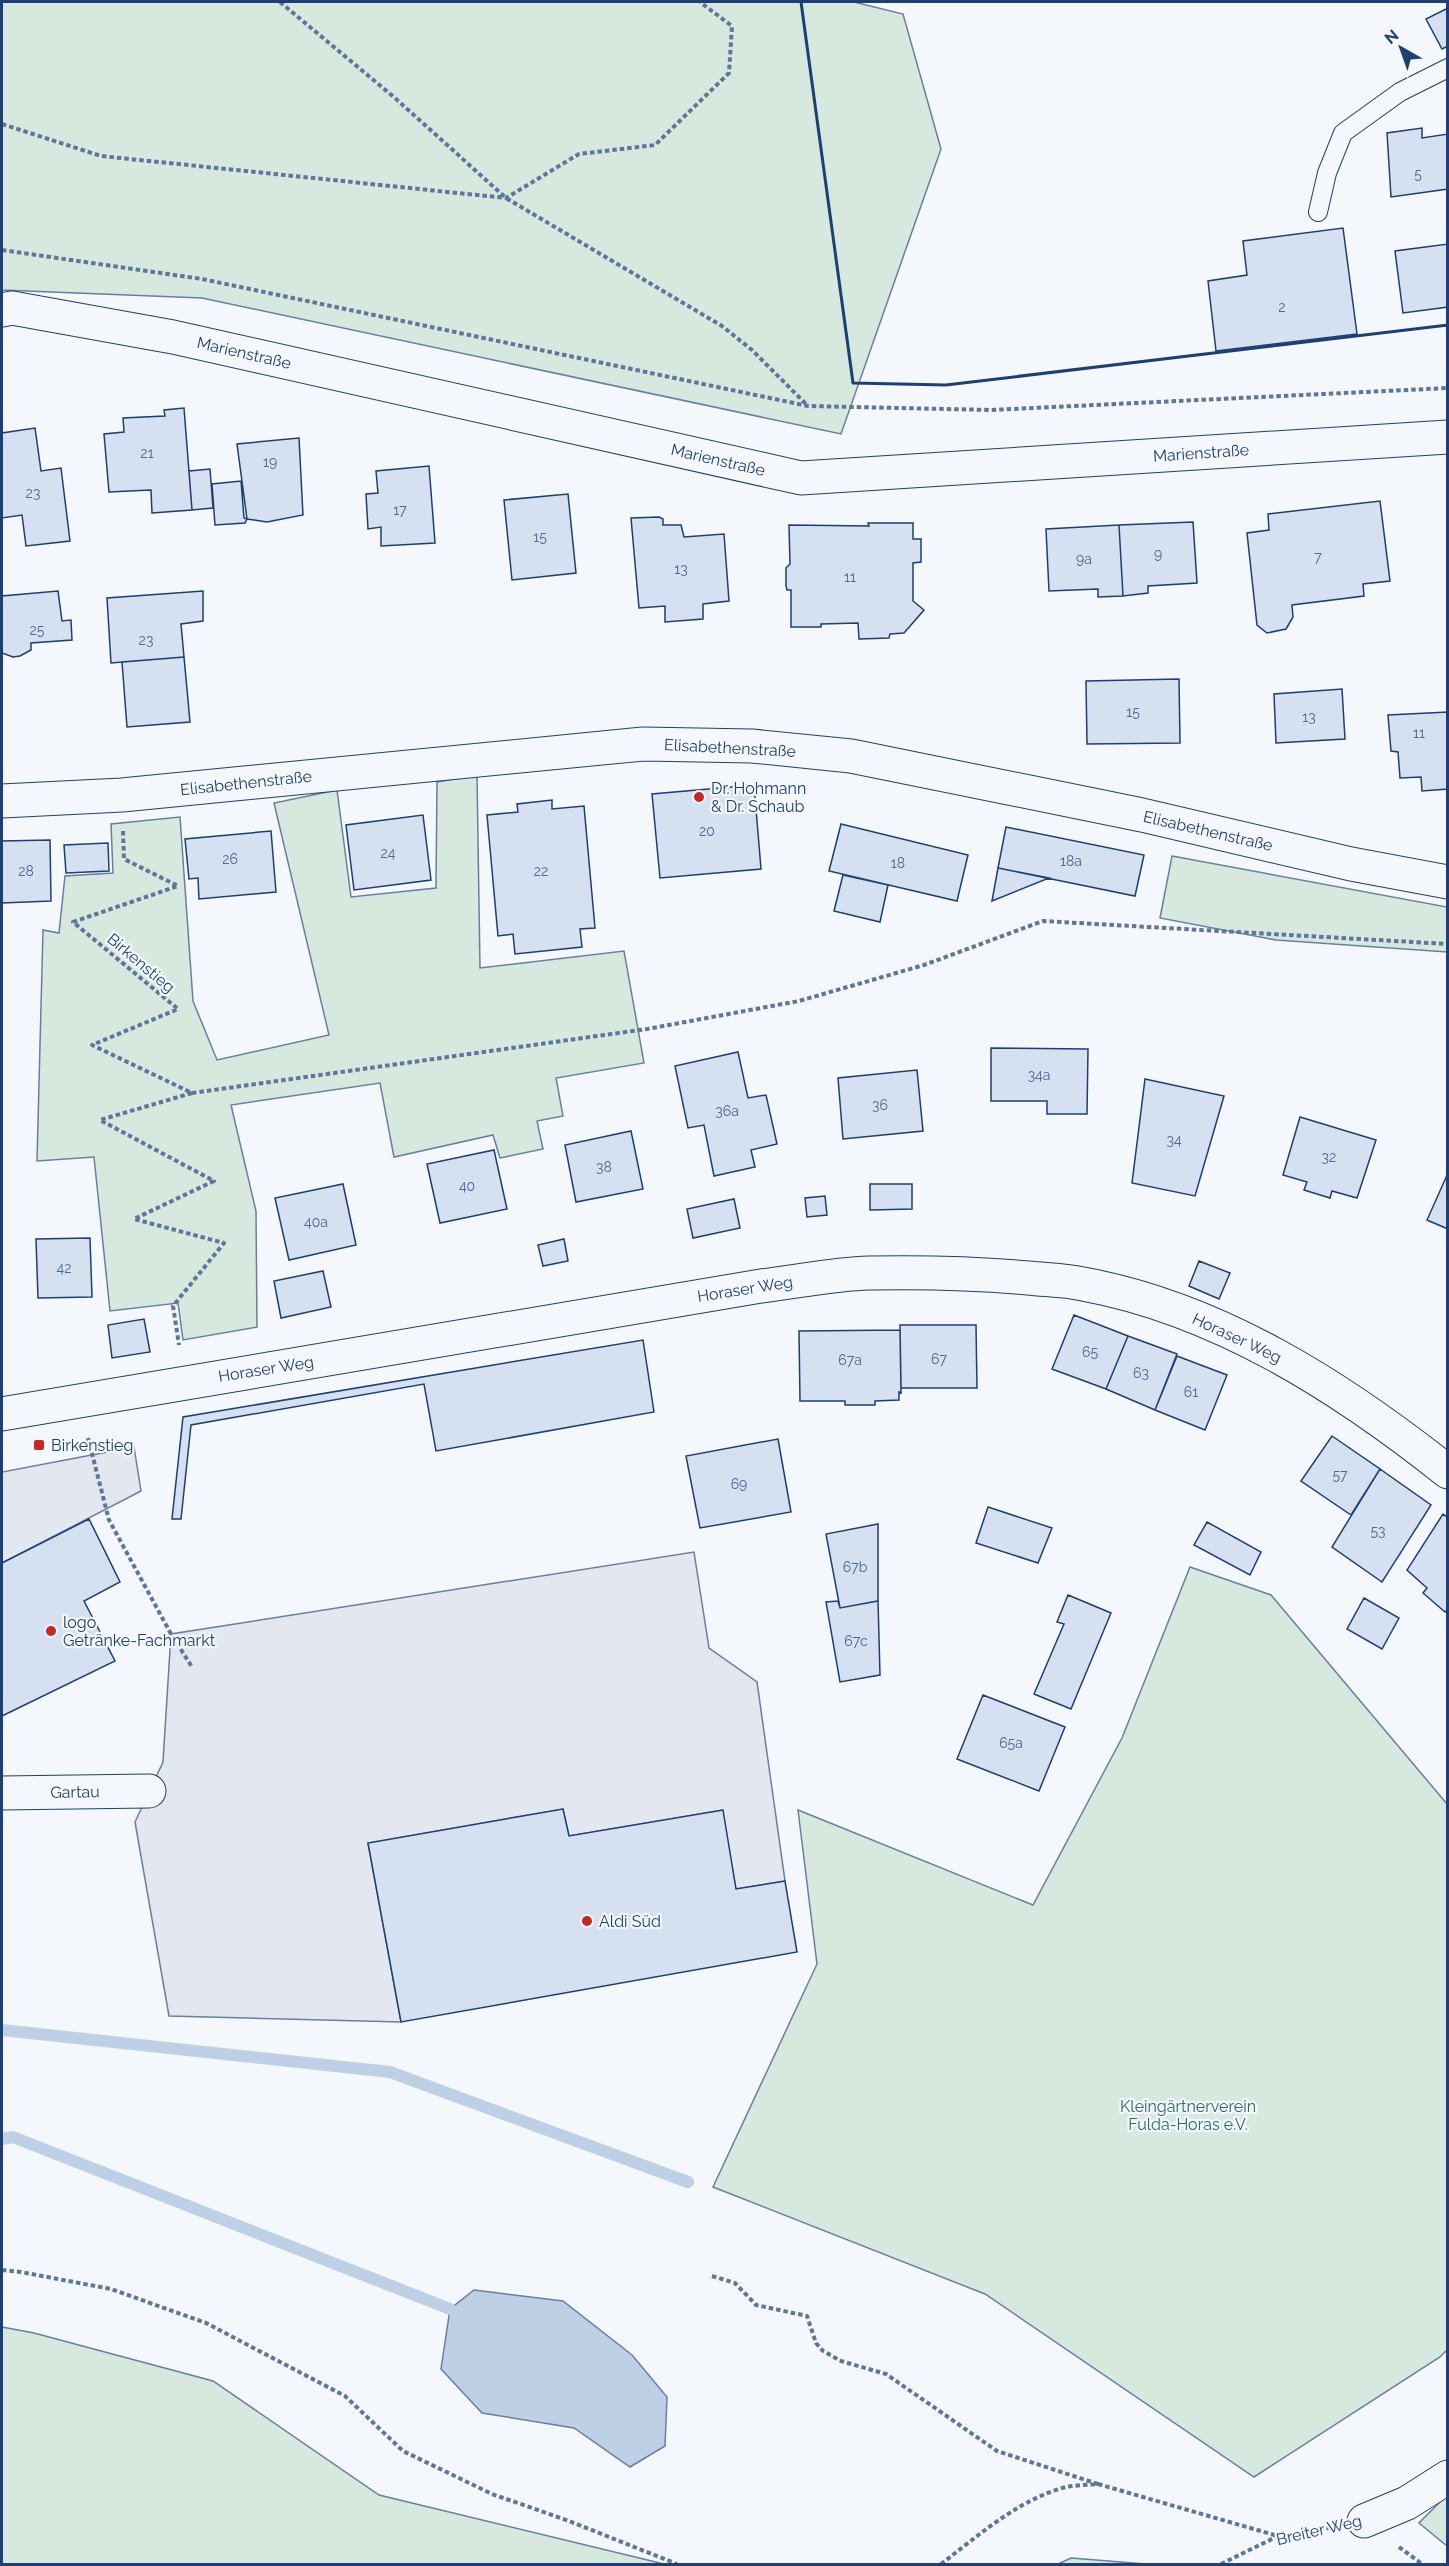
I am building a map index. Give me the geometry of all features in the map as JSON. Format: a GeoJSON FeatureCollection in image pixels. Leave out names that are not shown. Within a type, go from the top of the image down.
{"type":"FeatureCollection","features":[{"type":"Feature","properties":{"kind":"street","name":"Marienstraße"},"geometry":{"type":"LineString","coordinates":[[2,309],[12,308],[173,337],[801,478],[1448,437]]}},
{"type":"Feature","properties":{"kind":"street","name":"Elisabethenstraße"},"geometry":{"type":"LineString","coordinates":[[2,801],[122,795],[643,744],[752,746],[862,759],[1142,815],[1351,864],[1448,882]]}},
{"type":"Feature","properties":{"kind":"street","name":"Horaser Weg"},"geometry":{"type":"LineString","coordinates":[[2,1414],[760,1286],[867,1273],[975,1273],[1082,1283],[1153,1301],[1222,1328],[1280,1357],[1335,1392],[1413,1444],[1448,1472]]}},
{"type":"Feature","properties":{"kind":"street","name":"Gartau"},"geometry":{"type":"LineString","coordinates":[[2,1793],[149,1791]]}},
{"type":"Feature","properties":{"kind":"street","name":"Breiter Weg"},"geometry":{"type":"LineString","coordinates":[[1364,2521],[1407,2503],[1448,2476]]}},
{"type":"Feature","properties":{"kind":"lane"},"geometry":{"type":"LineString","coordinates":[[1318,212],[1327,173],[1343,133],[1400,92],[1448,68]]}},
{"type":"Feature","properties":{"kind":"path"},"geometry":{"type":"LineString","coordinates":[[280,2],[395,98],[506,198],[722,326],[752,350],[808,406]]}},
{"type":"Feature","properties":{"kind":"path"},"geometry":{"type":"LineString","coordinates":[[2,124],[101,156],[506,198],[579,154],[655,145],[729,73],[732,26],[700,2]]}},
{"type":"Feature","properties":{"kind":"path"},"geometry":{"type":"LineString","coordinates":[[2,250],[202,279],[808,406],[991,410],[1448,388]]}},
{"type":"Feature","properties":{"kind":"path","name":"Birkenstieg"},"geometry":{"type":"LineString","coordinates":[[123,824],[124,859],[178,886],[73,922],[178,1009],[92,1045],[192,1093]]}},
{"type":"Feature","properties":{"kind":"path"},"geometry":{"type":"LineString","coordinates":[[180,1352],[173,1306],[224,1243],[134,1219],[214,1181],[100,1120],[192,1093],[647,1029],[799,1001],[924,965],[1043,921],[1448,944]]}},
{"type":"Feature","properties":{"kind":"path"},"geometry":{"type":"LineString","coordinates":[[85,1427],[109,1520],[171,1634],[192,1667]]}},
{"type":"Feature","properties":{"kind":"path"},"geometry":{"type":"LineString","coordinates":[[2,2270],[111,2289],[206,2324],[345,2396],[403,2451],[492,2494],[569,2521],[677,2565]]}},
{"type":"Feature","properties":{"kind":"path"},"geometry":{"type":"LineString","coordinates":[[712,2276],[735,2283],[756,2305],[807,2316],[816,2343],[823,2351],[841,2361],[886,2374],[997,2451],[1098,2484],[1278,2536]]}},
{"type":"Feature","properties":{"kind":"path"},"geometry":{"type":"LineString","coordinates":[[941,2565],[993,2525],[1040,2496],[1067,2487],[1098,2484]]}},
{"type":"Feature","properties":{"kind":"path","name":"Breiter Weg"},"geometry":{"type":"LineString","coordinates":[[1221,2565],[1278,2536],[1364,2521]]}},
{"type":"Feature","properties":{"kind":"green space"},"geometry":{"type":"Polygon","coordinates":[[[2,2],[854,2],[903,14],[941,149],[841,434],[202,298],[2,290],[2,2]]]}},
{"type":"Feature","properties":{"kind":"green space"},"geometry":{"type":"Polygon","coordinates":[[[477,775],[480,968],[624,951],[644,1063],[556,1078],[563,1116],[537,1121],[543,1149],[500,1158],[493,1135],[394,1157],[380,1083],[231,1105],[256,1211],[257,1327],[183,1340],[178,1303],[110,1311],[94,1157],[37,1161],[43,930],[59,933],[65,876],[113,873],[111,824],[180,817],[193,1001],[217,1060],[329,1035],[274,803],[337,790],[351,897],[436,888],[437,782],[477,775]]]}},
{"type":"Feature","properties":{"kind":"green space"},"geometry":{"type":"Polygon","coordinates":[[[1172,856],[1447,907],[1447,952],[1276,940],[1160,918],[1172,856]]]}},
{"type":"Feature","properties":{"kind":"green space","name":"Kleingärtnerverein Fulda-Horas e.V."},"geometry":{"type":"Polygon","coordinates":[[[1190,1567],[1271,1595],[1447,1804],[1447,2350],[1440,2357],[1254,2477],[985,2294],[713,2187],[817,1964],[798,1810],[1033,1905],[1122,1738],[1190,1567]]]}},
{"type":"Feature","properties":{"kind":"green space"},"geometry":{"type":"Polygon","coordinates":[[[2,2327],[34,2333],[213,2381],[379,2495],[664,2564],[2,2564],[2,2327]]]}},
{"type":"Feature","properties":{"kind":"green space"},"geometry":{"type":"Polygon","coordinates":[[[1447,2495],[1447,2546],[1419,2523],[1447,2495]]]}},
{"type":"Feature","properties":{"kind":"green space"},"geometry":{"type":"Polygon","coordinates":[[[1071,2558],[1146,2564],[1058,2564],[1071,2558]]]}},
{"type":"Feature","properties":{"kind":"shaded area"},"geometry":{"type":"Polygon","coordinates":[[[134,1447],[141,1491],[2,1563],[2,1472],[134,1447]]]}},
{"type":"Feature","properties":{"kind":"shaded area"},"geometry":{"type":"Polygon","coordinates":[[[694,1552],[709,1648],[757,1682],[785,1881],[736,1889],[722,1810],[569,1836],[563,1809],[368,1843],[401,2022],[169,2016],[135,1822],[163,1762],[171,1634],[694,1552]]]}},
{"type":"Feature","properties":{"kind":"water"},"geometry":{"type":"Polygon","coordinates":[[[474,2290],[563,2301],[632,2355],[667,2397],[665,2446],[630,2467],[574,2428],[482,2413],[441,2369],[450,2309],[474,2290]]]}},
{"type":"Feature","properties":{"kind":"building"},"geometry":{"type":"Polygon","coordinates":[[[1448,8],[1448,46],[1442,49],[1426,19],[1448,8]]]}},
{"type":"Feature","properties":{"kind":"building"},"geometry":{"type":"Polygon","coordinates":[[[1422,128],[1422,138],[1448,134],[1448,189],[1391,197],[1387,133],[1422,128]]]}},
{"type":"Feature","properties":{"kind":"building"},"geometry":{"type":"Polygon","coordinates":[[[1343,228],[1357,334],[1216,351],[1208,281],[1247,275],[1243,241],[1343,228]]]}},
{"type":"Feature","properties":{"kind":"building"},"geometry":{"type":"Polygon","coordinates":[[[1448,244],[1448,307],[1403,313],[1395,251],[1448,244]]]}},
{"type":"Feature","properties":{"kind":"building"},"geometry":{"type":"Polygon","coordinates":[[[184,408],[192,510],[152,513],[151,490],[109,492],[104,434],[124,432],[123,418],[165,416],[164,410],[184,408]]]}},
{"type":"Feature","properties":{"kind":"building"},"geometry":{"type":"Polygon","coordinates":[[[35,428],[41,471],[61,468],[70,541],[26,546],[22,515],[2,518],[2,433],[35,428]]]}},
{"type":"Feature","properties":{"kind":"building"},"geometry":{"type":"Polygon","coordinates":[[[299,438],[303,515],[267,522],[247,519],[237,444],[299,438]]]}},
{"type":"Feature","properties":{"kind":"building"},"geometry":{"type":"Polygon","coordinates":[[[429,466],[435,543],[381,546],[381,527],[368,529],[366,494],[378,493],[376,471],[429,466]]]}},
{"type":"Feature","properties":{"kind":"building"},"geometry":{"type":"Polygon","coordinates":[[[210,469],[213,508],[192,510],[189,471],[210,469]]]}},
{"type":"Feature","properties":{"kind":"building"},"geometry":{"type":"Polygon","coordinates":[[[241,481],[244,518],[247,519],[245,523],[215,525],[212,484],[241,481]]]}},
{"type":"Feature","properties":{"kind":"building"},"geometry":{"type":"Polygon","coordinates":[[[568,494],[576,573],[512,580],[504,500],[568,494]]]}},
{"type":"Feature","properties":{"kind":"building"},"geometry":{"type":"Polygon","coordinates":[[[1380,501],[1390,581],[1363,584],[1364,596],[1292,605],[1293,617],[1286,629],[1267,633],[1257,625],[1247,533],[1269,530],[1268,514],[1380,501]]]}},
{"type":"Feature","properties":{"kind":"building"},"geometry":{"type":"Polygon","coordinates":[[[659,517],[663,519],[663,525],[681,525],[684,537],[724,534],[729,601],[703,604],[703,619],[665,622],[665,606],[639,608],[631,518],[659,517]]]}},
{"type":"Feature","properties":{"kind":"building"},"geometry":{"type":"Polygon","coordinates":[[[1193,522],[1197,583],[1148,586],[1148,593],[1123,596],[1119,525],[1193,522]]]}},
{"type":"Feature","properties":{"kind":"building"},"geometry":{"type":"Polygon","coordinates":[[[868,523],[913,523],[913,539],[921,539],[921,562],[913,563],[913,601],[924,610],[904,633],[890,634],[889,638],[859,639],[858,623],[791,627],[791,590],[787,590],[786,586],[786,568],[790,564],[789,525],[869,526],[868,523]]]}},
{"type":"Feature","properties":{"kind":"building"},"geometry":{"type":"Polygon","coordinates":[[[1119,525],[1123,596],[1098,597],[1098,589],[1049,591],[1046,529],[1119,525]]]}},
{"type":"Feature","properties":{"kind":"building"},"geometry":{"type":"Polygon","coordinates":[[[58,591],[62,621],[71,620],[72,640],[31,643],[31,650],[20,656],[13,657],[2,653],[2,596],[58,591]]]}},
{"type":"Feature","properties":{"kind":"building"},"geometry":{"type":"Polygon","coordinates":[[[203,591],[203,621],[181,624],[184,657],[111,663],[107,598],[203,591]]]}},
{"type":"Feature","properties":{"kind":"building"},"geometry":{"type":"Polygon","coordinates":[[[184,657],[190,722],[127,727],[122,662],[184,657]]]}},
{"type":"Feature","properties":{"kind":"building"},"geometry":{"type":"Polygon","coordinates":[[[1179,679],[1180,743],[1087,744],[1086,681],[1179,679]]]}},
{"type":"Feature","properties":{"kind":"building"},"geometry":{"type":"Polygon","coordinates":[[[1342,689],[1345,739],[1276,743],[1274,694],[1342,689]]]}},
{"type":"Feature","properties":{"kind":"building"},"geometry":{"type":"Polygon","coordinates":[[[1448,712],[1448,789],[1422,791],[1421,777],[1400,778],[1398,752],[1391,751],[1388,715],[1448,712]]]}},
{"type":"Feature","properties":{"kind":"building"},"geometry":{"type":"Polygon","coordinates":[[[754,785],[761,869],[660,878],[652,794],[754,785]]]}},
{"type":"Feature","properties":{"kind":"building"},"geometry":{"type":"Polygon","coordinates":[[[552,800],[552,809],[584,806],[595,928],[580,929],[582,947],[515,954],[513,934],[498,936],[487,815],[518,812],[517,804],[552,800]]]}},
{"type":"Feature","properties":{"kind":"building"},"geometry":{"type":"Polygon","coordinates":[[[423,815],[431,880],[354,890],[346,825],[423,815]]]}},
{"type":"Feature","properties":{"kind":"building"},"geometry":{"type":"Polygon","coordinates":[[[841,824],[968,855],[957,901],[829,871],[841,824]]]}},
{"type":"Feature","properties":{"kind":"building"},"geometry":{"type":"Polygon","coordinates":[[[1006,827],[1144,855],[1135,896],[998,868],[1006,827]]]}},
{"type":"Feature","properties":{"kind":"building"},"geometry":{"type":"Polygon","coordinates":[[[271,831],[276,892],[199,899],[198,878],[189,879],[185,839],[271,831]]]}},
{"type":"Feature","properties":{"kind":"building"},"geometry":{"type":"Polygon","coordinates":[[[50,840],[51,901],[2,903],[2,841],[50,840]]]}},
{"type":"Feature","properties":{"kind":"building"},"geometry":{"type":"Polygon","coordinates":[[[108,843],[109,871],[66,873],[64,845],[108,843]]]}},
{"type":"Feature","properties":{"kind":"building"},"geometry":{"type":"Polygon","coordinates":[[[998,868],[1049,878],[992,901],[998,868]]]}},
{"type":"Feature","properties":{"kind":"building"},"geometry":{"type":"Polygon","coordinates":[[[843,875],[888,885],[880,922],[834,911],[843,875]]]}},
{"type":"Feature","properties":{"kind":"building"},"geometry":{"type":"Polygon","coordinates":[[[991,1048],[1088,1049],[1087,1114],[1047,1114],[1047,1101],[991,1101],[991,1048]]]}},
{"type":"Feature","properties":{"kind":"building"},"geometry":{"type":"Polygon","coordinates":[[[738,1052],[748,1098],[766,1095],[777,1144],[751,1150],[755,1167],[714,1176],[704,1125],[688,1128],[675,1066],[738,1052]]]}},
{"type":"Feature","properties":{"kind":"building"},"geometry":{"type":"Polygon","coordinates":[[[917,1070],[923,1131],[843,1139],[838,1078],[917,1070]]]}},
{"type":"Feature","properties":{"kind":"building"},"geometry":{"type":"Polygon","coordinates":[[[1145,1079],[1224,1096],[1195,1196],[1132,1183],[1145,1079]]]}},
{"type":"Feature","properties":{"kind":"building"},"geometry":{"type":"Polygon","coordinates":[[[1300,1117],[1376,1140],[1357,1198],[1332,1191],[1330,1198],[1304,1190],[1307,1182],[1283,1175],[1300,1117]]]}},
{"type":"Feature","properties":{"kind":"building"},"geometry":{"type":"Polygon","coordinates":[[[631,1131],[643,1189],[576,1202],[565,1145],[631,1131]]]}},
{"type":"Feature","properties":{"kind":"building"},"geometry":{"type":"Polygon","coordinates":[[[494,1150],[507,1209],[440,1223],[427,1164],[494,1150]]]}},
{"type":"Feature","properties":{"kind":"building"},"geometry":{"type":"Polygon","coordinates":[[[1448,1173],[1448,1229],[1427,1220],[1448,1173]]]}},
{"type":"Feature","properties":{"kind":"building"},"geometry":{"type":"Polygon","coordinates":[[[343,1184],[356,1245],[289,1260],[275,1198],[343,1184]]]}},
{"type":"Feature","properties":{"kind":"building"},"geometry":{"type":"Polygon","coordinates":[[[870,1184],[912,1184],[912,1209],[870,1210],[870,1184]]]}},
{"type":"Feature","properties":{"kind":"building"},"geometry":{"type":"Polygon","coordinates":[[[825,1196],[827,1215],[807,1217],[805,1198],[825,1196]]]}},
{"type":"Feature","properties":{"kind":"building"},"geometry":{"type":"Polygon","coordinates":[[[734,1199],[740,1228],[693,1238],[687,1209],[734,1199]]]}},
{"type":"Feature","properties":{"kind":"building"},"geometry":{"type":"Polygon","coordinates":[[[90,1238],[92,1297],[38,1298],[36,1239],[90,1238]]]}},
{"type":"Feature","properties":{"kind":"building"},"geometry":{"type":"Polygon","coordinates":[[[564,1239],[568,1261],[543,1266],[538,1245],[564,1239]]]}},
{"type":"Feature","properties":{"kind":"building"},"geometry":{"type":"Polygon","coordinates":[[[1199,1261],[1230,1273],[1219,1299],[1189,1286],[1199,1261]]]}},
{"type":"Feature","properties":{"kind":"building"},"geometry":{"type":"Polygon","coordinates":[[[323,1271],[331,1307],[281,1318],[274,1281],[323,1271]]]}},
{"type":"Feature","properties":{"kind":"building"},"geometry":{"type":"Polygon","coordinates":[[[1074,1315],[1128,1336],[1106,1389],[1052,1369],[1074,1315]]]}},
{"type":"Feature","properties":{"kind":"building"},"geometry":{"type":"Polygon","coordinates":[[[144,1319],[150,1352],[112,1358],[108,1325],[144,1319]]]}},
{"type":"Feature","properties":{"kind":"building"},"geometry":{"type":"Polygon","coordinates":[[[900,1325],[976,1325],[977,1388],[901,1388],[900,1325]]]}},
{"type":"Feature","properties":{"kind":"building"},"geometry":{"type":"Polygon","coordinates":[[[900,1330],[901,1393],[899,1392],[899,1400],[875,1401],[875,1405],[845,1405],[845,1401],[800,1401],[799,1331],[900,1330]]]}},
{"type":"Feature","properties":{"kind":"building"},"geometry":{"type":"Polygon","coordinates":[[[1128,1336],[1177,1354],[1155,1410],[1106,1389],[1128,1336]]]}},
{"type":"Feature","properties":{"kind":"building"},"geometry":{"type":"Polygon","coordinates":[[[643,1340],[654,1412],[436,1451],[424,1384],[191,1425],[181,1519],[172,1519],[183,1417],[643,1340]]]}},
{"type":"Feature","properties":{"kind":"building"},"geometry":{"type":"Polygon","coordinates":[[[1177,1356],[1227,1375],[1205,1430],[1155,1410],[1177,1356]]]}},
{"type":"Feature","properties":{"kind":"building"},"geometry":{"type":"Polygon","coordinates":[[[1332,1436],[1380,1469],[1351,1515],[1301,1481],[1332,1436]]]}},
{"type":"Feature","properties":{"kind":"building"},"geometry":{"type":"Polygon","coordinates":[[[778,1439],[791,1512],[700,1528],[686,1456],[778,1439]]]}},
{"type":"Feature","properties":{"kind":"building"},"geometry":{"type":"Polygon","coordinates":[[[1380,1469],[1431,1505],[1382,1582],[1332,1547],[1380,1469]]]}},
{"type":"Feature","properties":{"kind":"building"},"geometry":{"type":"Polygon","coordinates":[[[988,1507],[1052,1528],[1038,1563],[976,1543],[988,1507]]]}},
{"type":"Feature","properties":{"kind":"building"},"geometry":{"type":"Polygon","coordinates":[[[1443,1514],[1448,1518],[1448,1609],[1445,1612],[1423,1593],[1427,1588],[1407,1570],[1443,1514]]]}},
{"type":"Feature","properties":{"kind":"building","name":"logo Getränke-Fachmarkt"},"geometry":{"type":"Polygon","coordinates":[[[89,1519],[120,1582],[84,1601],[115,1661],[2,1716],[2,1563],[89,1519]]]}},
{"type":"Feature","properties":{"kind":"building"},"geometry":{"type":"Polygon","coordinates":[[[1207,1522],[1261,1552],[1250,1575],[1194,1545],[1207,1522]]]}},
{"type":"Feature","properties":{"kind":"building"},"geometry":{"type":"Polygon","coordinates":[[[878,1524],[878,1601],[840,1608],[826,1534],[878,1524]]]}},
{"type":"Feature","properties":{"kind":"building"},"geometry":{"type":"Polygon","coordinates":[[[1068,1595],[1111,1613],[1071,1709],[1034,1694],[1064,1624],[1057,1622],[1068,1595]]]}},
{"type":"Feature","properties":{"kind":"building"},"geometry":{"type":"Polygon","coordinates":[[[1364,1598],[1399,1618],[1382,1649],[1347,1629],[1364,1598]]]}},
{"type":"Feature","properties":{"kind":"building"},"geometry":{"type":"Polygon","coordinates":[[[838,1601],[840,1608],[878,1601],[880,1675],[840,1682],[826,1602],[838,1601]]]}},
{"type":"Feature","properties":{"kind":"building"},"geometry":{"type":"Polygon","coordinates":[[[983,1695],[1065,1727],[1039,1791],[957,1759],[983,1695]]]}},
{"type":"Feature","properties":{"kind":"building","name":"Aldi Süd"},"geometry":{"type":"Polygon","coordinates":[[[563,1809],[569,1836],[723,1810],[736,1889],[785,1881],[797,1952],[401,2022],[368,1843],[563,1809]]]}},
{"type":"Feature","properties":{"kind":"waterway"},"geometry":{"type":"LineString","coordinates":[[2,2030],[390,2072],[688,2182]]}},
{"type":"Feature","properties":{"kind":"waterway"},"geometry":{"type":"LineString","coordinates":[[2,2139],[13,2137],[450,2309]]}},
{"type":"Feature","properties":{"kind":"wall"},"geometry":{"type":"LineString","coordinates":[[801,2],[853,383],[946,385],[1448,325]]}},
{"type":"Feature","properties":{"kind":"place","name":"Dr. Hohmann & Dr. Schaub"},"geometry":{"type":"Point","coordinates":[699,797]}},
{"type":"Feature","properties":{"kind":"place","name":"Birkenstieg"},"geometry":{"type":"Point","coordinates":[39,1445]}},
{"type":"Feature","properties":{"kind":"place","name":"logo Getränke-Fachmarkt"},"geometry":{"type":"Point","coordinates":[51,1631]}},
{"type":"Feature","properties":{"kind":"place","name":"Aldi Süd"},"geometry":{"type":"Point","coordinates":[587,1921]}}]}
